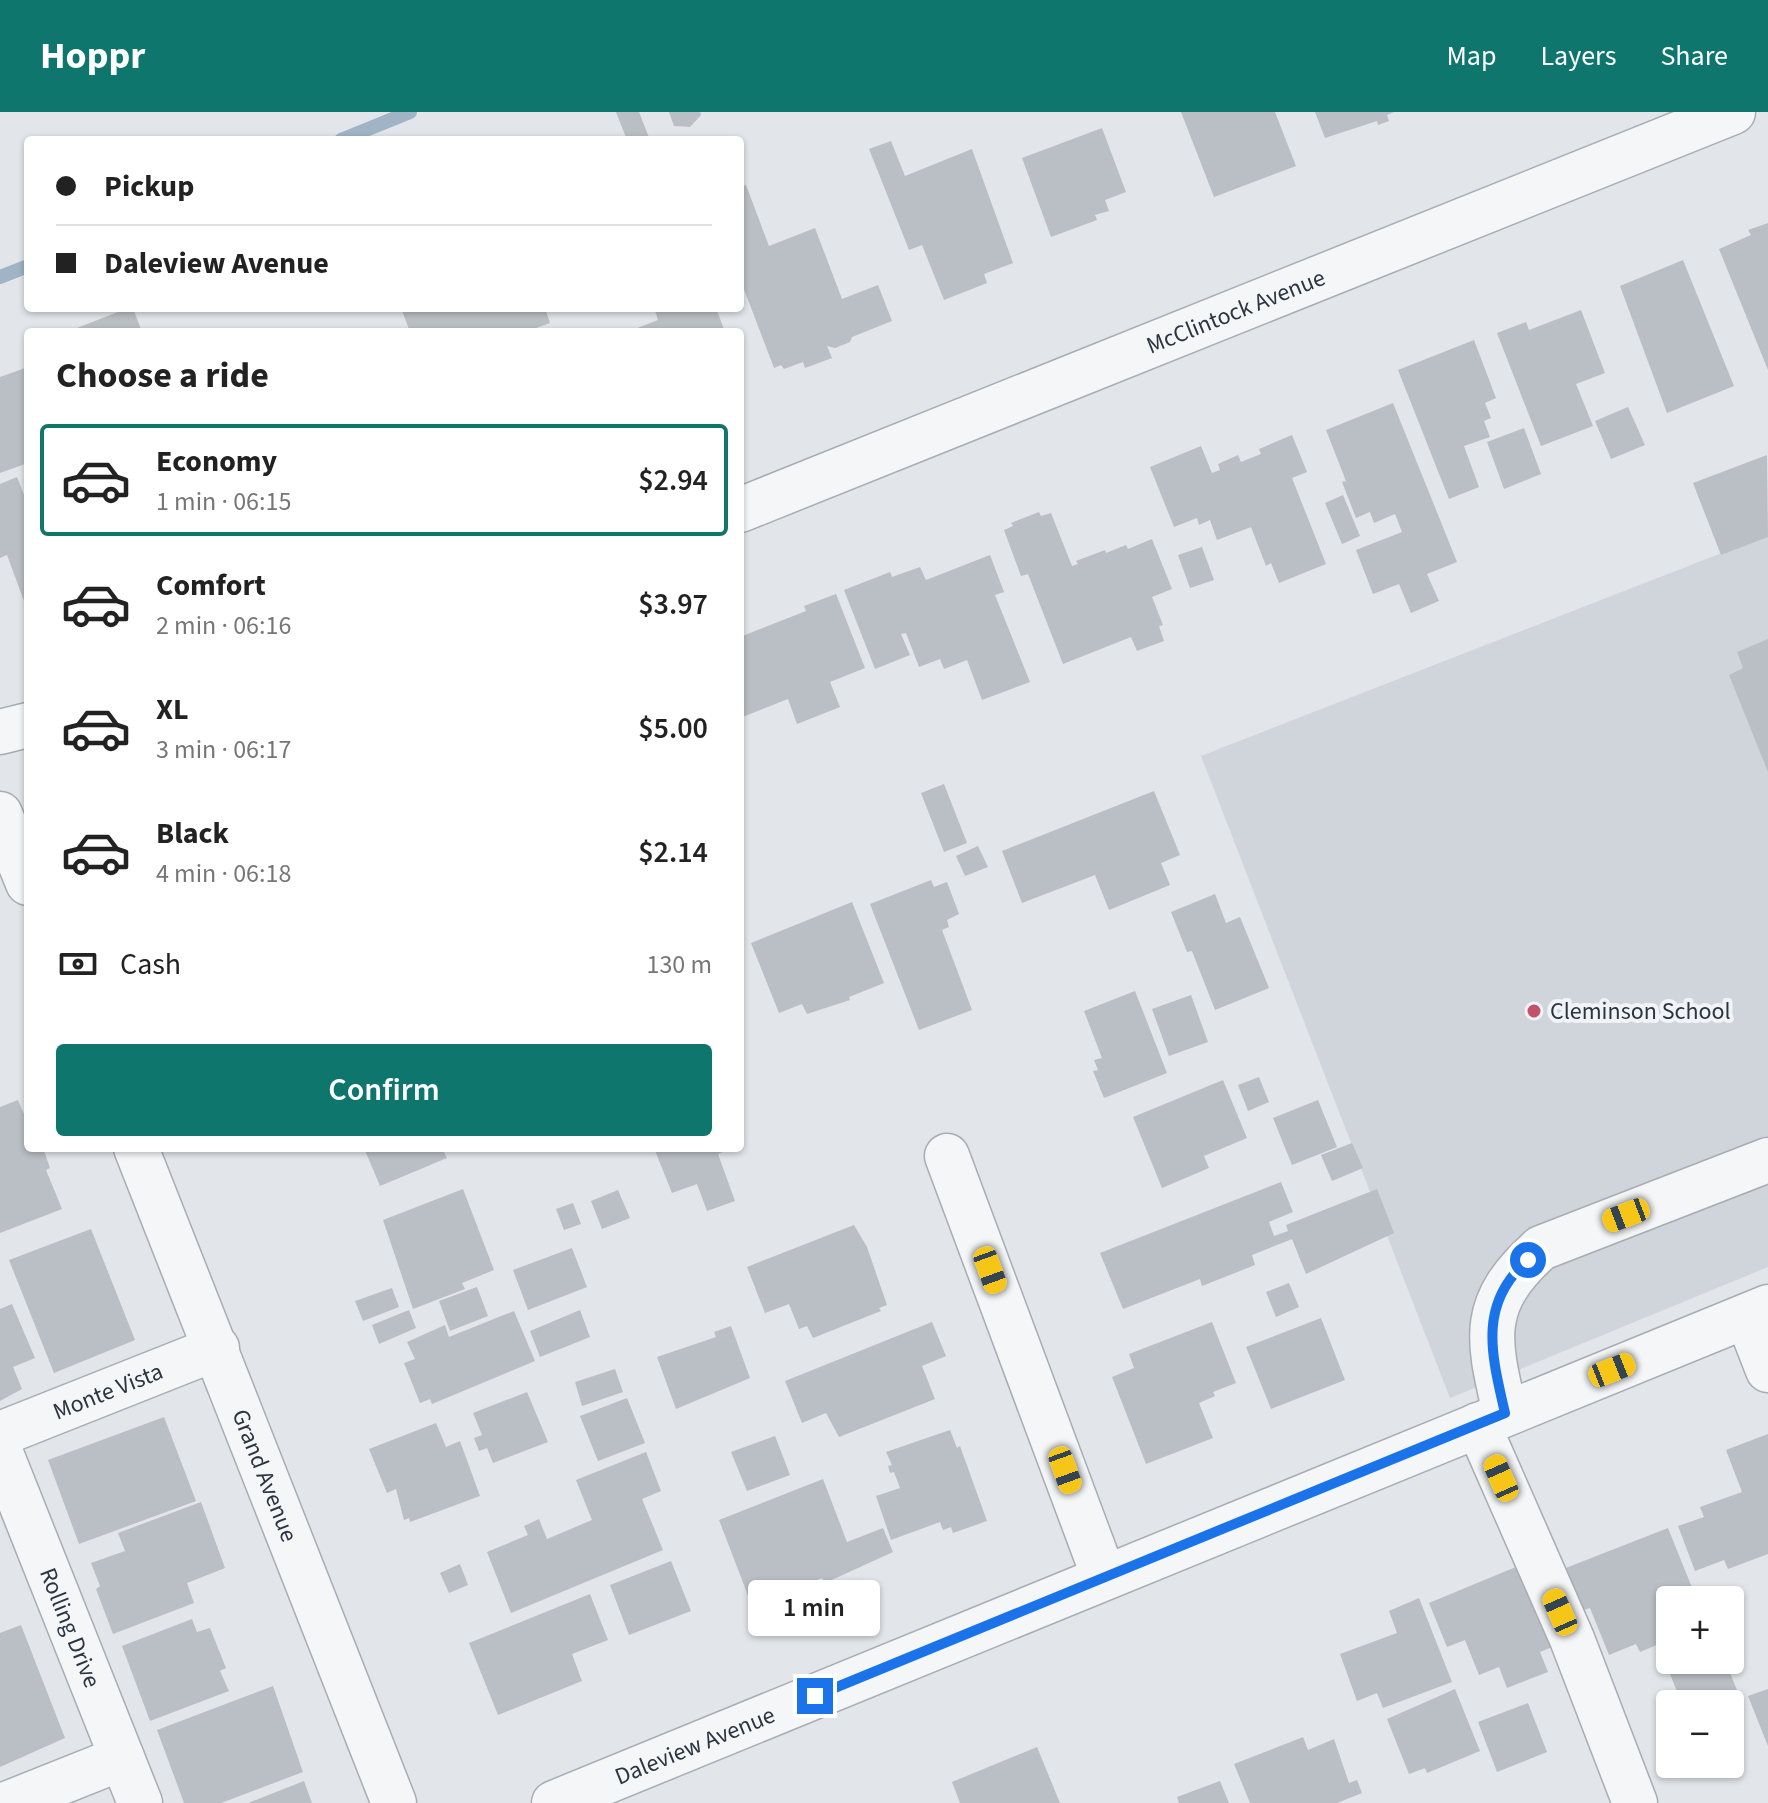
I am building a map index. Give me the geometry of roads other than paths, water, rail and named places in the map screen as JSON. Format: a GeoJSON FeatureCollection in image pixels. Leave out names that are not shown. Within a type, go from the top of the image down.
{"type":"FeatureCollection","features":[{"type":"Feature","properties":{"kind":"street","name":"McClintock Avenue"},"geometry":{"type":"LineString","coordinates":[[744,508],[1733,112]]}},
{"type":"Feature","properties":{"kind":"street"},"geometry":{"type":"LineString","coordinates":[[0,732],[24,726]]}},
{"type":"Feature","properties":{"kind":"street"},"geometry":{"type":"LineString","coordinates":[[0,814],[24,873]]}},
{"type":"Feature","properties":{"kind":"street","name":"Grand Avenue"},"geometry":{"type":"LineString","coordinates":[[138,1152],[394,1803]]}},
{"type":"Feature","properties":{"kind":"street"},"geometry":{"type":"LineString","coordinates":[[947,1156],[1104,1577]]}},
{"type":"Feature","properties":{"kind":"street"},"geometry":{"type":"LineString","coordinates":[[1635,1803],[1491,1419],[1491,1320],[1514,1272],[1541,1248],[1768,1160]]}},
{"type":"Feature","properties":{"kind":"street"},"geometry":{"type":"LineString","coordinates":[[1757,1311],[1768,1370]]}},
{"type":"Feature","properties":{"kind":"street","name":"Daleview Avenue"},"geometry":{"type":"LineString","coordinates":[[554,1803],[1757,1311]]}},
{"type":"Feature","properties":{"kind":"street","name":"Monte Vista"},"geometry":{"type":"LineString","coordinates":[[0,1434],[217,1348]]}},
{"type":"Feature","properties":{"kind":"street","name":"Rolling Drive"},"geometry":{"type":"LineString","coordinates":[[0,1451],[140,1803]]}},
{"type":"Feature","properties":{"kind":"street"},"geometry":{"type":"LineString","coordinates":[[9,1803],[122,1758]]}},
{"type":"Feature","properties":{"kind":"waterway"},"geometry":{"type":"LineString","coordinates":[[351,136],[410,112]]}},
{"type":"Feature","properties":{"kind":"waterway"},"geometry":{"type":"LineString","coordinates":[[0,277],[24,268]]}},
{"type":"Feature","properties":{"kind":"place","name":"Cleminson School"},"geometry":{"type":"Point","coordinates":[1534,1011]}}]}
